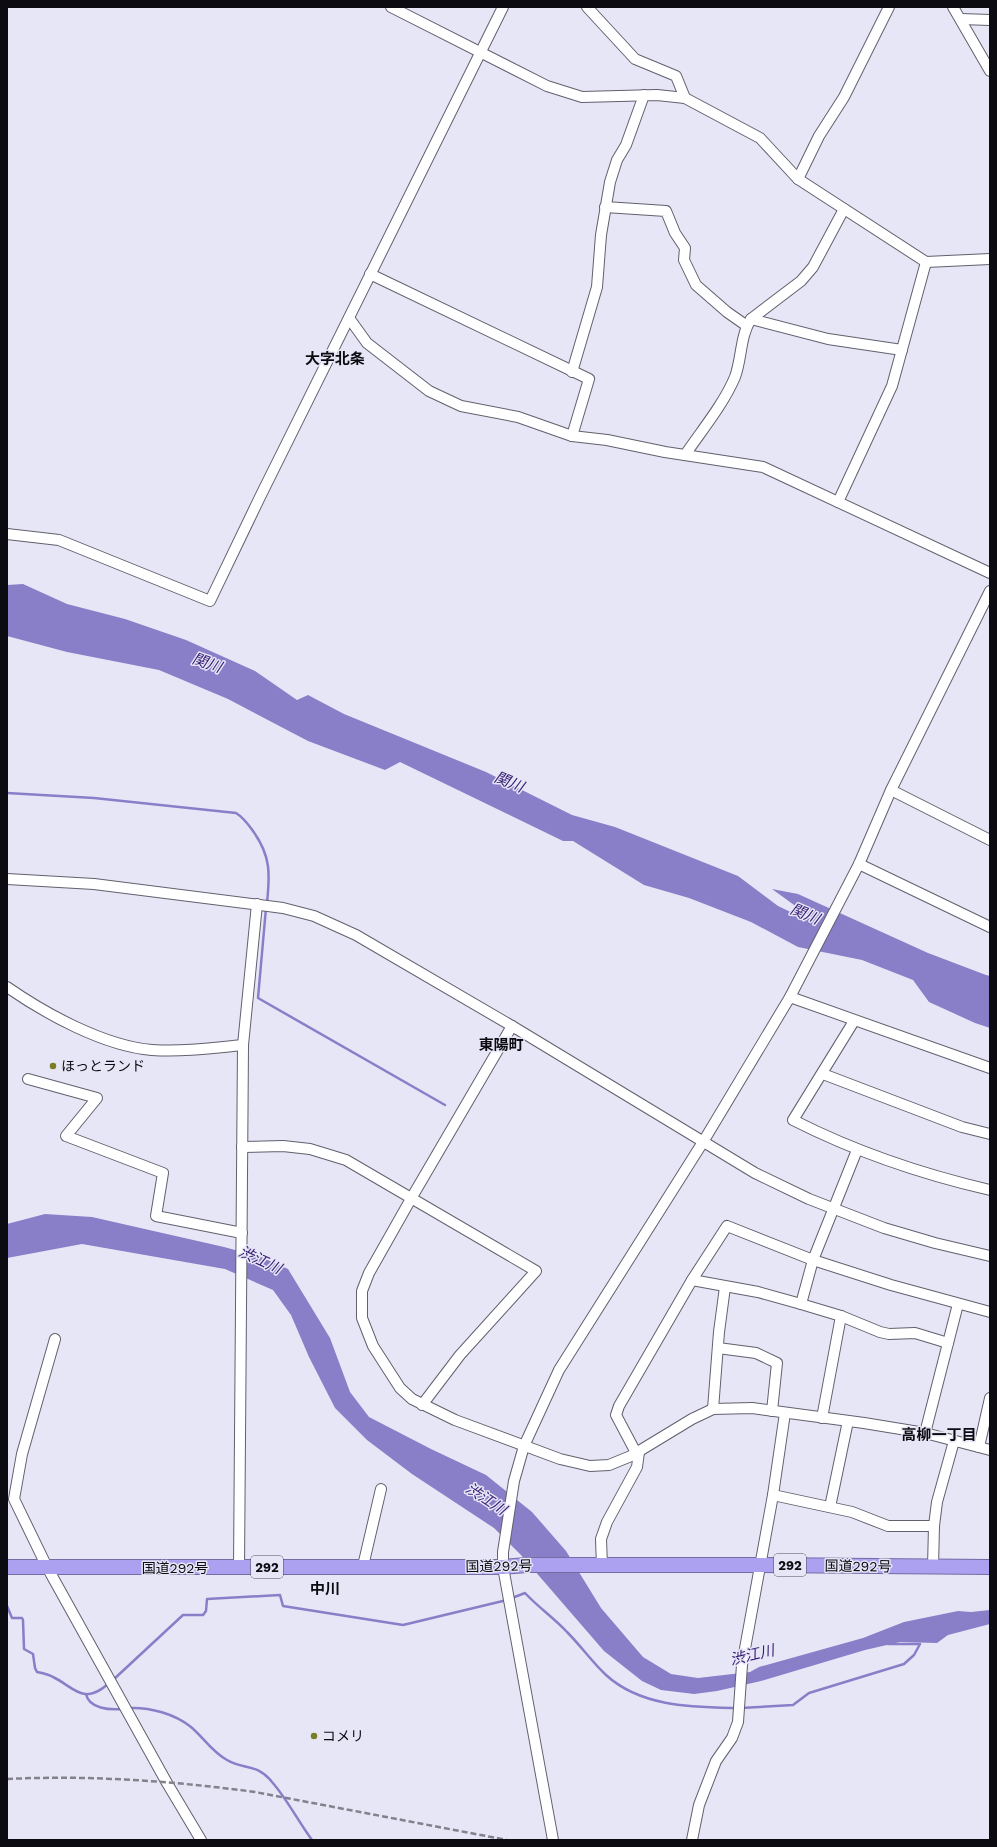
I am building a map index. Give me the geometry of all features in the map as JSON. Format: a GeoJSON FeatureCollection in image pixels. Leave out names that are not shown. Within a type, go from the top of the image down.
{"type":"FeatureCollection","features":[{"type":"Feature","properties":{"kind":"highway","name":"国道292号"},"geometry":{"type":"LineString","coordinates":[[7,1567],[239,1568],[363,1566],[503,1568],[527,1566],[759,1565],[990,1567]]}},
{"type":"Feature","properties":{"kind":"street"},"geometry":{"type":"LineString","coordinates":[[391,7],[547,86],[562,92],[582,97],[644,95],[685,98],[760,138],[798,179],[926,262],[989,260]]}},
{"type":"Feature","properties":{"kind":"street"},"geometry":{"type":"LineString","coordinates":[[7,534],[58,540],[210,601],[503,7]]}},
{"type":"Feature","properties":{"kind":"street"},"geometry":{"type":"LineString","coordinates":[[587,7],[635,58],[676,76],[685,98]]}},
{"type":"Feature","properties":{"kind":"street"},"geometry":{"type":"LineString","coordinates":[[798,179],[819,136],[844,97],[889,7]]}},
{"type":"Feature","properties":{"kind":"street"},"geometry":{"type":"LineString","coordinates":[[953,7],[990,71]]}},
{"type":"Feature","properties":{"kind":"street"},"geometry":{"type":"LineString","coordinates":[[961,19],[990,20]]}},
{"type":"Feature","properties":{"kind":"street"},"geometry":{"type":"LineString","coordinates":[[572,372],[597,287],[605,206],[610,182],[617,160],[626,144],[644,95]]}},
{"type":"Feature","properties":{"kind":"street"},"geometry":{"type":"LineString","coordinates":[[605,206],[666,211],[675,233],[685,248],[684,260],[696,285],[727,312],[749,322],[828,339],[902,350]]}},
{"type":"Feature","properties":{"kind":"street"},"geometry":{"type":"LineString","coordinates":[[685,455],[719,406],[734,380],[740,364],[749,322],[801,282],[812,267],[844,209]]}},
{"type":"Feature","properties":{"kind":"street"},"geometry":{"type":"LineString","coordinates":[[838,502],[892,386],[926,262]]}},
{"type":"Feature","properties":{"kind":"street"},"geometry":{"type":"LineString","coordinates":[[370,274],[588,379],[572,436]]}},
{"type":"Feature","properties":{"kind":"street"},"geometry":{"type":"LineString","coordinates":[[349,318],[367,342],[429,390],[461,406],[518,417],[572,436],[607,440],[685,455],[763,467],[990,573]]}},
{"type":"Feature","properties":{"kind":"street"},"geometry":{"type":"LineString","coordinates":[[553,1840],[503,1568],[503,1552],[514,1481],[524,1446],[559,1370],[703,1142],[791,994],[859,864],[891,790],[990,591]]}},
{"type":"Feature","properties":{"kind":"street"},"geometry":{"type":"LineString","coordinates":[[891,790],[990,840]]}},
{"type":"Feature","properties":{"kind":"street"},"geometry":{"type":"LineString","coordinates":[[859,864],[990,927]]}},
{"type":"Feature","properties":{"kind":"street"},"geometry":{"type":"LineString","coordinates":[[7,879],[94,884],[257,904],[283,908],[314,916],[356,936],[512,1026],[755,1173],[833,1209],[891,1230],[990,1256]]}},
{"type":"Feature","properties":{"kind":"street"},"geometry":{"type":"LineString","coordinates":[[239,1568],[243,1046],[257,904]]}},
{"type":"Feature","properties":{"kind":"street"},"geometry":{"type":"LineString","coordinates":[[7,987],[58,1018],[90,1033],[150,1050],[175,1051],[243,1046]]}},
{"type":"Feature","properties":{"kind":"street"},"geometry":{"type":"LineString","coordinates":[[791,994],[854,1021],[990,1068]]}},
{"type":"Feature","properties":{"kind":"street"},"geometry":{"type":"LineString","coordinates":[[854,1021],[823,1074],[793,1120],[857,1150],[909,1169],[990,1190]]}},
{"type":"Feature","properties":{"kind":"street"},"geometry":{"type":"LineString","coordinates":[[512,1026],[412,1197],[369,1273],[362,1291],[362,1318],[373,1346],[384,1366],[400,1388],[422,1405],[454,1420],[524,1446],[590,1466],[609,1465],[639,1452],[692,1419],[712,1409],[752,1408],[848,1421],[925,1433],[990,1450]]}},
{"type":"Feature","properties":{"kind":"street"},"geometry":{"type":"LineString","coordinates":[[823,1074],[962,1127],[990,1134]]}},
{"type":"Feature","properties":{"kind":"street"},"geometry":{"type":"LineString","coordinates":[[28,1079],[97,1098],[66,1136],[163,1173],[156,1216],[242,1233]]}},
{"type":"Feature","properties":{"kind":"street"},"geometry":{"type":"LineString","coordinates":[[242,1146],[283,1146],[310,1149],[346,1160],[412,1197],[536,1271],[460,1355],[422,1405]]}},
{"type":"Feature","properties":{"kind":"street"},"geometry":{"type":"LineString","coordinates":[[801,1304],[813,1260],[857,1150]]}},
{"type":"Feature","properties":{"kind":"street"},"geometry":{"type":"LineString","coordinates":[[639,1452],[634,1449],[616,1415],[619,1406],[692,1280],[727,1226],[813,1260],[958,1304],[990,1312]]}},
{"type":"Feature","properties":{"kind":"street"},"geometry":{"type":"LineString","coordinates":[[692,1280],[758,1292],[841,1316],[880,1332],[889,1334],[915,1333],[948,1343]]}},
{"type":"Feature","properties":{"kind":"street"},"geometry":{"type":"LineString","coordinates":[[712,1409],[725,1287]]}},
{"type":"Feature","properties":{"kind":"street"},"geometry":{"type":"LineString","coordinates":[[925,1433],[958,1304]]}},
{"type":"Feature","properties":{"kind":"street"},"geometry":{"type":"LineString","coordinates":[[822,1418],[841,1316]]}},
{"type":"Feature","properties":{"kind":"street"},"geometry":{"type":"LineString","coordinates":[[55,1339],[11,1498],[47,1567],[167,1783],[201,1840]]}},
{"type":"Feature","properties":{"kind":"street"},"geometry":{"type":"LineString","coordinates":[[718,1348],[756,1353],[777,1362],[772,1411]]}},
{"type":"Feature","properties":{"kind":"street"},"geometry":{"type":"LineString","coordinates":[[979,1447],[990,1398]]}},
{"type":"Feature","properties":{"kind":"street"},"geometry":{"type":"LineString","coordinates":[[692,1840],[699,1805],[716,1761],[732,1738],[738,1722],[742,1665],[759,1565],[773,1495],[785,1413]]}},
{"type":"Feature","properties":{"kind":"street"},"geometry":{"type":"LineString","coordinates":[[830,1507],[848,1421]]}},
{"type":"Feature","properties":{"kind":"street"},"geometry":{"type":"LineString","coordinates":[[933,1567],[934,1526],[938,1502],[954,1441]]}},
{"type":"Feature","properties":{"kind":"street"},"geometry":{"type":"LineString","coordinates":[[596,1566],[601,1539],[607,1522],[637,1467],[639,1452]]}},
{"type":"Feature","properties":{"kind":"street"},"geometry":{"type":"LineString","coordinates":[[363,1566],[380,1489]]}},
{"type":"Feature","properties":{"kind":"street"},"geometry":{"type":"LineString","coordinates":[[773,1495],[852,1512],[888,1526],[934,1526]]}},
{"type":"Feature","properties":{"kind":"water","name":"関川"},"geometry":{"type":"Polygon","coordinates":[[[23,584],[67,604],[125,619],[186,640],[255,671],[297,700],[308,695],[344,714],[486,772],[572,815],[615,827],[738,876],[778,906],[801,917],[812,918],[772,889],[798,894],[928,953],[990,976],[990,1028],[975,1023],[929,1002],[913,980],[862,960],[798,947],[751,922],[689,898],[644,885],[573,841],[563,841],[400,762],[385,770],[308,741],[228,699],[159,670],[67,652],[7,636],[7,585],[23,584]]]}},
{"type":"Feature","properties":{"kind":"water","name":"渋江川"},"geometry":{"type":"Polygon","coordinates":[[[45,1214],[92,1217],[224,1247],[261,1257],[288,1269],[330,1338],[350,1392],[369,1417],[486,1475],[532,1512],[566,1551],[601,1608],[643,1657],[671,1674],[698,1678],[750,1672],[759,1667],[863,1638],[904,1622],[958,1611],[971,1612],[990,1610],[990,1624],[948,1635],[937,1643],[900,1642],[865,1650],[761,1681],[717,1691],[694,1694],[661,1690],[642,1681],[604,1651],[521,1555],[494,1528],[412,1474],[367,1440],[335,1408],[309,1357],[291,1315],[273,1290],[225,1269],[82,1244],[7,1258],[7,1224],[45,1214]]]}},
{"type":"Feature","properties":{"kind":"waterway"},"geometry":{"type":"LineString","coordinates":[[7,793],[94,798],[236,813],[244,819],[253,831],[259,840],[266,857],[269,874],[267,903]]}},
{"type":"Feature","properties":{"kind":"waterway"},"geometry":{"type":"LineString","coordinates":[[266,908],[258,998],[445,1105]]}},
{"type":"Feature","properties":{"kind":"waterway"},"geometry":{"type":"LineString","coordinates":[[512,1598],[525,1593],[562,1627],[606,1675],[620,1686],[635,1694],[685,1706],[736,1708]]}},
{"type":"Feature","properties":{"kind":"waterway"},"geometry":{"type":"LineString","coordinates":[[113,1680],[183,1615],[203,1615],[206,1611],[207,1599],[280,1595],[283,1606],[403,1625],[507,1600]]}},
{"type":"Feature","properties":{"kind":"waterway"},"geometry":{"type":"LineString","coordinates":[[7,1606],[12,1618],[22,1618],[23,1620],[24,1649],[33,1654],[37,1672],[51,1676],[85,1694],[92,1694],[108,1684]]}},
{"type":"Feature","properties":{"kind":"waterway"},"geometry":{"type":"LineString","coordinates":[[741,1708],[793,1705],[809,1693],[904,1664],[914,1655],[920,1644],[888,1644]]}},
{"type":"Feature","properties":{"kind":"waterway"},"geometry":{"type":"LineString","coordinates":[[86,1694],[91,1703],[96,1706],[106,1709],[122,1709]]}},
{"type":"Feature","properties":{"kind":"waterway"},"geometry":{"type":"LineString","coordinates":[[129,1708],[154,1710],[178,1718],[191,1727],[212,1749],[222,1757],[233,1763],[256,1769],[261,1772],[288,1803],[312,1840]]}},
{"type":"Feature","properties":{"kind":"railway"},"geometry":{"type":"LineString","coordinates":[[7,1779],[100,1778],[224,1788],[255,1792],[507,1840]]}},
{"type":"Feature","properties":{"kind":"place","name":"ほっとランド"},"geometry":{"type":"Point","coordinates":[53,1066]}},
{"type":"Feature","properties":{"kind":"place","name":"コメリ"},"geometry":{"type":"Point","coordinates":[314,1736]}},
{"type":"Feature","properties":{"kind":"district","name":"大字北条"},"geometry":{"type":"Point","coordinates":[335,359]}},
{"type":"Feature","properties":{"kind":"district","name":"東陽町"},"geometry":{"type":"Point","coordinates":[501,1045]}},
{"type":"Feature","properties":{"kind":"district","name":"高柳一丁目"},"geometry":{"type":"Point","coordinates":[939,1435]}},
{"type":"Feature","properties":{"kind":"district","name":"中川"},"geometry":{"type":"Point","coordinates":[325,1589]}}]}
